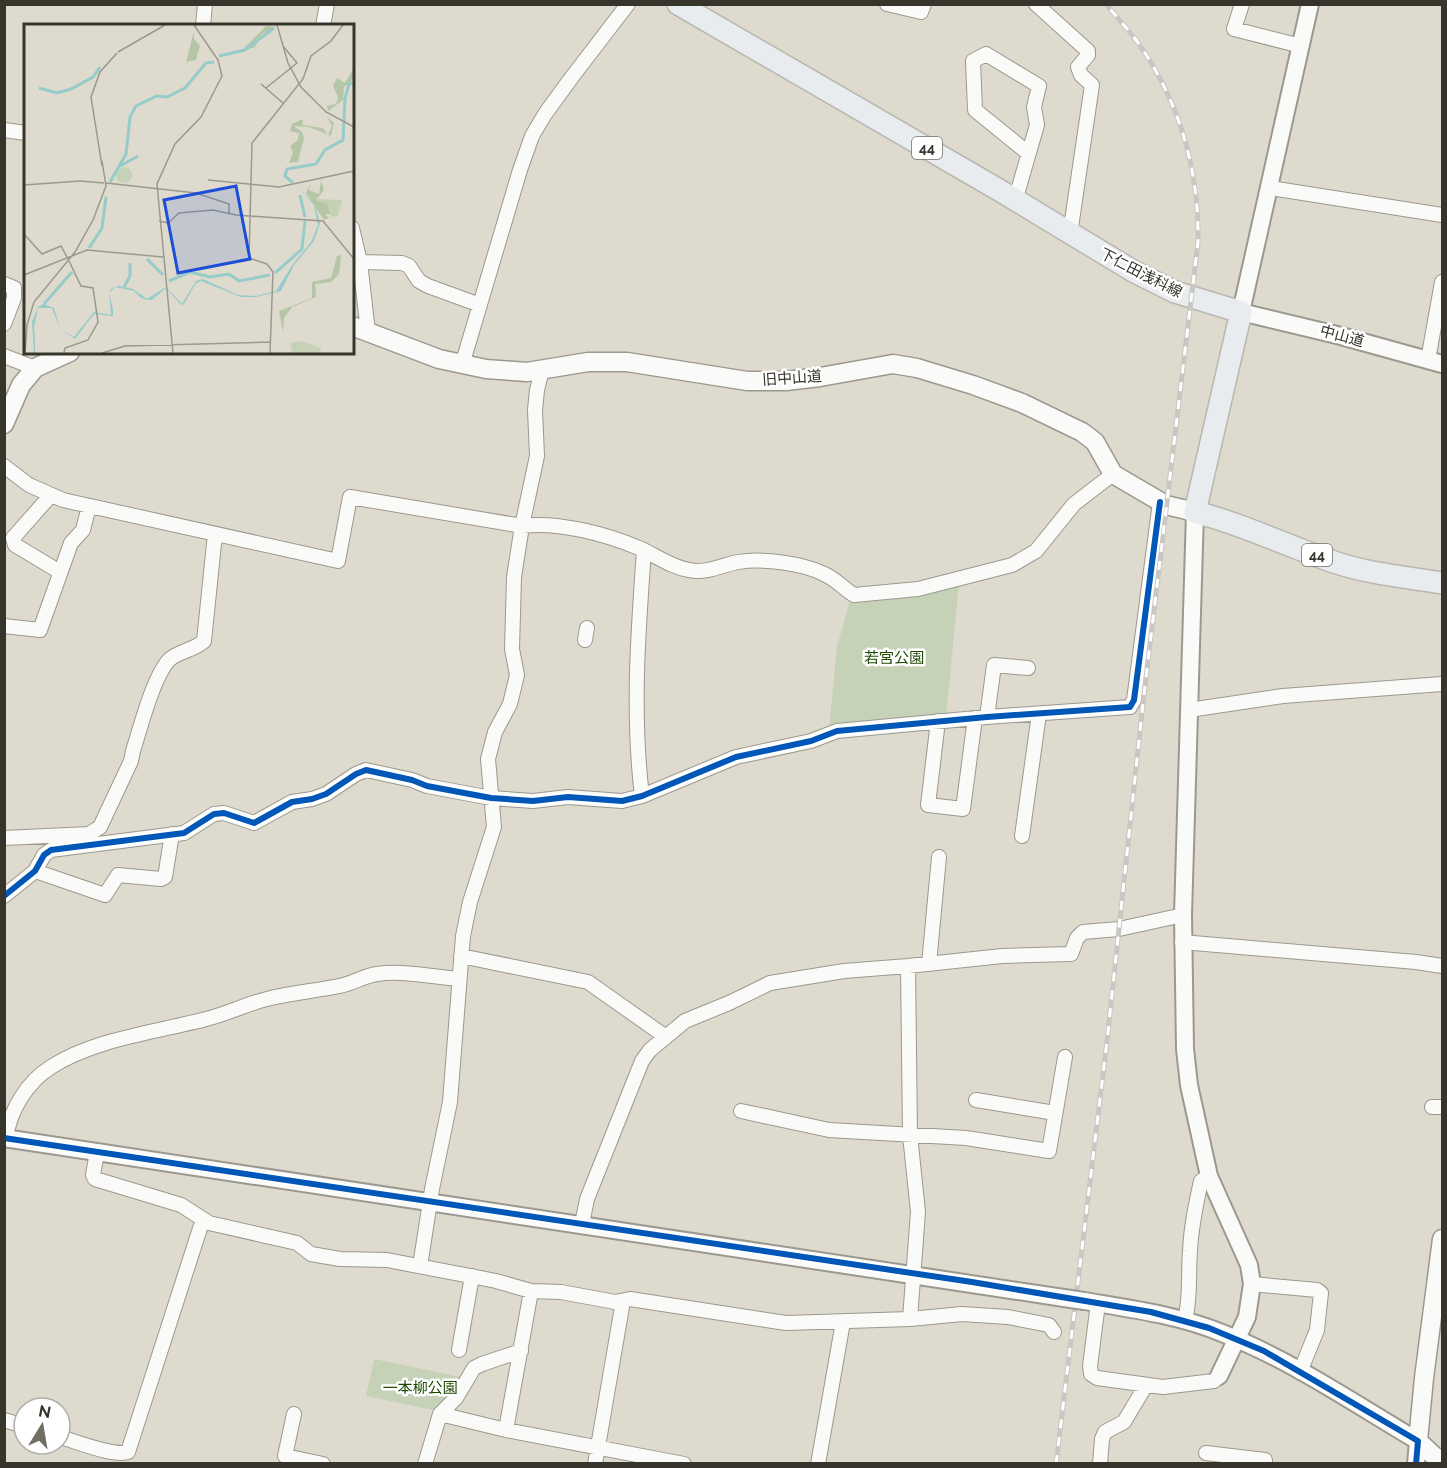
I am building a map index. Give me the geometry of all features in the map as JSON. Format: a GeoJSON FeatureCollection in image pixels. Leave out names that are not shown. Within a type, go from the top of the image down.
{"type":"FeatureCollection","features":[{"type":"Feature","properties":{"kind":"main road","name":"下仁田浅科線"},"geometry":{"type":"LineString","coordinates":[[678,4],[1093,249],[1155,283],[1192,298],[1240,312]]}},
{"type":"Feature","properties":{"kind":"main road"},"geometry":{"type":"LineString","coordinates":[[1195,512],[1240,312]]}},
{"type":"Feature","properties":{"kind":"main road","name":"旧中山道"},"geometry":{"type":"LineString","coordinates":[[360,329],[462,365],[510,371],[542,370],[588,362],[627,362],[737,379],[766,381],[820,377],[885,365],[903,365],[1003,395],[1074,428],[1095,442],[1113,474],[1160,502],[1195,512]]}},
{"type":"Feature","properties":{"kind":"main road"},"geometry":{"type":"LineString","coordinates":[[4,424],[21,385],[35,368],[60,354]]}},
{"type":"Feature","properties":{"kind":"main road","name":"44"},"geometry":{"type":"LineString","coordinates":[[1195,512],[1224,520],[1343,565],[1377,574],[1443,583]]}},
{"type":"Feature","properties":{"kind":"main road"},"geometry":{"type":"LineString","coordinates":[[1418,1441],[1443,1239]]}},
{"type":"Feature","properties":{"kind":"main road"},"geometry":{"type":"LineString","coordinates":[[1418,1441],[1443,1446]]}},
{"type":"Feature","properties":{"kind":"main road"},"geometry":{"type":"LineString","coordinates":[[1418,1441],[1443,1461]]}},
{"type":"Feature","properties":{"kind":"street"},"geometry":{"type":"LineString","coordinates":[[203,24],[205,4]]}},
{"type":"Feature","properties":{"kind":"street"},"geometry":{"type":"LineString","coordinates":[[323,24],[327,4]]}},
{"type":"Feature","properties":{"kind":"street"},"geometry":{"type":"LineString","coordinates":[[462,365],[532,136],[545,114],[628,4]]}},
{"type":"Feature","properties":{"kind":"street"},"geometry":{"type":"LineString","coordinates":[[887,4],[921,12],[924,4]]}},
{"type":"Feature","properties":{"kind":"street"},"geometry":{"type":"LineString","coordinates":[[1036,4],[1088,51],[1088,55],[1078,67],[1081,75],[1092,85],[1070,234]]}},
{"type":"Feature","properties":{"kind":"street"},"geometry":{"type":"LineString","coordinates":[[1242,4],[1234,29],[1301,46]]}},
{"type":"Feature","properties":{"kind":"street"},"geometry":{"type":"LineString","coordinates":[[1240,312],[1310,4]]}},
{"type":"Feature","properties":{"kind":"street"},"geometry":{"type":"LineString","coordinates":[[1015,201],[1029,153],[1037,125],[1034,107],[1039,86],[986,54],[973,61],[975,110],[1029,153]]}},
{"type":"Feature","properties":{"kind":"street"},"geometry":{"type":"LineString","coordinates":[[4,130],[24,133]]}},
{"type":"Feature","properties":{"kind":"street"},"geometry":{"type":"LineString","coordinates":[[1270,188],[1443,215]]}},
{"type":"Feature","properties":{"kind":"street"},"geometry":{"type":"LineString","coordinates":[[354,236],[360,262],[360,329]]}},
{"type":"Feature","properties":{"kind":"street"},"geometry":{"type":"LineString","coordinates":[[360,262],[402,263],[409,266],[420,281],[428,286],[480,305]]}},
{"type":"Feature","properties":{"kind":"street"},"geometry":{"type":"LineString","coordinates":[[1435,362],[1443,282]]}},
{"type":"Feature","properties":{"kind":"street"},"geometry":{"type":"LineString","coordinates":[[4,284],[14,288],[14,298],[4,324]]}},
{"type":"Feature","properties":{"kind":"street","name":"中山道"},"geometry":{"type":"LineString","coordinates":[[1240,312],[1341,336],[1435,362]]}},
{"type":"Feature","properties":{"kind":"street"},"geometry":{"type":"LineString","coordinates":[[4,357],[35,368]]}},
{"type":"Feature","properties":{"kind":"street"},"geometry":{"type":"LineString","coordinates":[[420,1266],[452,1084],[466,917],[494,827],[488,759],[495,732],[510,704],[517,675],[512,649],[514,577],[537,456],[535,410],[542,370]]}},
{"type":"Feature","properties":{"kind":"street"},"geometry":{"type":"LineString","coordinates":[[4,466],[29,484],[51,495],[89,506],[339,561],[350,497],[522,526],[533,524],[563,527],[600,535],[644,550],[691,571],[703,572],[737,563],[758,561],[810,568],[834,579],[854,595],[918,589],[1012,565],[1036,550],[1074,504],[1113,474]]}},
{"type":"Feature","properties":{"kind":"street"},"geometry":{"type":"LineString","coordinates":[[51,495],[13,538],[15,545],[60,572]]}},
{"type":"Feature","properties":{"kind":"street"},"geometry":{"type":"LineString","coordinates":[[4,838],[90,839],[184,833],[214,814],[224,813],[254,823],[292,802],[326,794],[366,770],[412,780],[438,789],[491,798],[532,801],[568,797],[622,801],[642,796],[736,757],[811,741],[837,731],[1130,707],[1136,690],[1160,502]]}},
{"type":"Feature","properties":{"kind":"street"},"geometry":{"type":"LineString","coordinates":[[4,626],[40,630],[71,543],[83,530],[89,506]]}},
{"type":"Feature","properties":{"kind":"street"},"geometry":{"type":"LineString","coordinates":[[1091,1302],[1091,1374],[1096,1378],[1163,1387],[1214,1381],[1219,1376],[1249,1310],[1252,1284],[1249,1265],[1209,1176],[1186,1067],[1182,942],[1195,512]]}},
{"type":"Feature","properties":{"kind":"street"},"geometry":{"type":"LineString","coordinates":[[4,897],[35,872],[44,855],[51,850],[90,839],[100,827],[131,761],[161,670],[173,657],[204,641],[215,534]]}},
{"type":"Feature","properties":{"kind":"street"},"geometry":{"type":"LineString","coordinates":[[642,796],[637,752],[636,705],[644,550]]}},
{"type":"Feature","properties":{"kind":"street"},"geometry":{"type":"LineString","coordinates":[[938,721],[928,804],[963,809],[994,665],[1028,668]]}},
{"type":"Feature","properties":{"kind":"street"},"geometry":{"type":"LineString","coordinates":[[1189,710],[1283,696],[1443,684]]}},
{"type":"Feature","properties":{"kind":"street"},"geometry":{"type":"LineString","coordinates":[[1022,836],[1039,714]]}},
{"type":"Feature","properties":{"kind":"street"},"geometry":{"type":"LineString","coordinates":[[35,872],[105,894],[118,875],[161,879],[165,876],[172,834]]}},
{"type":"Feature","properties":{"kind":"street"},"geometry":{"type":"LineString","coordinates":[[929,964],[939,857]]}},
{"type":"Feature","properties":{"kind":"street"},"geometry":{"type":"LineString","coordinates":[[582,1224],[587,1199],[597,1179],[642,1061],[650,1050],[685,1021],[770,983],[844,971],[1002,956],[1071,954],[1077,938],[1083,932],[1119,929],[1183,915]]}},
{"type":"Feature","properties":{"kind":"street"},"geometry":{"type":"LineString","coordinates":[[1182,942],[1443,966]]}},
{"type":"Feature","properties":{"kind":"street"},"geometry":{"type":"LineString","coordinates":[[461,956],[588,982],[666,1037]]}},
{"type":"Feature","properties":{"kind":"street"},"geometry":{"type":"LineString","coordinates":[[908,966],[910,1135],[918,1212],[910,1319]]}},
{"type":"Feature","properties":{"kind":"street"},"geometry":{"type":"LineString","coordinates":[[459,979],[379,973],[362,977],[342,986],[267,999],[163,1031],[112,1041],[66,1059],[39,1076],[10,1116],[5,1138],[915,1274],[1151,1312],[1185,1320],[1236,1338],[1300,1372],[1418,1441],[1416,1464]]}},
{"type":"Feature","properties":{"kind":"street"},"geometry":{"type":"LineString","coordinates":[[741,1111],[829,1130],[966,1138],[1049,1151],[1065,1057]]}},
{"type":"Feature","properties":{"kind":"street"},"geometry":{"type":"LineString","coordinates":[[985,1097],[1055,1113]]}},
{"type":"Feature","properties":{"kind":"street"},"geometry":{"type":"LineString","coordinates":[[97,1152],[93,1175],[95,1179],[181,1205],[209,1223],[297,1243],[311,1254],[340,1259],[387,1260],[472,1276],[531,1291],[561,1292],[615,1302],[630,1299],[646,1301],[786,1323],[910,1319],[962,1314],[1008,1317],[1048,1325],[1054,1332]]}},
{"type":"Feature","properties":{"kind":"street"},"geometry":{"type":"LineString","coordinates":[[1185,1320],[1189,1303],[1190,1254],[1195,1211],[1201,1181],[1209,1176]]}},
{"type":"Feature","properties":{"kind":"street"},"geometry":{"type":"LineString","coordinates":[[72,1440],[123,1454],[128,1452],[203,1219]]}},
{"type":"Feature","properties":{"kind":"street"},"geometry":{"type":"LineString","coordinates":[[459,1350],[472,1276]]}},
{"type":"Feature","properties":{"kind":"street"},"geometry":{"type":"LineString","coordinates":[[1252,1284],[1317,1290],[1321,1293],[1317,1330],[1300,1372]]}},
{"type":"Feature","properties":{"kind":"street"},"geometry":{"type":"LineString","coordinates":[[506,1430],[531,1291]]}},
{"type":"Feature","properties":{"kind":"street"},"geometry":{"type":"LineString","coordinates":[[595,1464],[623,1301]]}},
{"type":"Feature","properties":{"kind":"street"},"geometry":{"type":"LineString","coordinates":[[818,1464],[843,1322]]}},
{"type":"Feature","properties":{"kind":"street"},"geometry":{"type":"LineString","coordinates":[[425,1464],[440,1414],[456,1398],[474,1368],[520,1351]]}},
{"type":"Feature","properties":{"kind":"street"},"geometry":{"type":"LineString","coordinates":[[1100,1464],[1102,1439],[1105,1432],[1124,1422],[1146,1385]]}},
{"type":"Feature","properties":{"kind":"street"},"geometry":{"type":"LineString","coordinates":[[294,1414],[285,1456],[322,1464]]}},
{"type":"Feature","properties":{"kind":"street"},"geometry":{"type":"LineString","coordinates":[[440,1414],[506,1430],[684,1464]]}},
{"type":"Feature","properties":{"kind":"street"},"geometry":{"type":"LineString","coordinates":[[1206,1453],[1265,1460],[1265,1464]]}},
{"type":"Feature","properties":{"kind":"green space","name":"若宮公園"},"geometry":{"type":"Polygon","coordinates":[[[959,583],[946,717],[829,729],[837,647],[850,600],[959,583]]]}},
{"type":"Feature","properties":{"kind":"green space","name":"一本柳公園"},"geometry":{"type":"Polygon","coordinates":[[[374,1359],[461,1377],[450,1396],[433,1410],[366,1396],[374,1359]]]}},
{"type":"Feature","properties":{"kind":"railway"},"geometry":{"type":"LineString","coordinates":[[1056,1464],[1107,1041],[1143,703],[1198,242],[1191,165],[1177,116],[1155,69],[1129,31],[1106,4]]}},
{"type":"Feature","properties":{"kind":"cycle path"},"geometry":{"type":"LineString","coordinates":[[4,896],[35,871],[44,855],[51,850],[184,833],[214,814],[224,813],[254,823],[292,802],[326,794],[366,770],[412,780],[427,786],[491,798],[533,801],[568,797],[622,801],[642,796],[736,757],[811,741],[837,731],[1130,707],[1134,700],[1160,502]]}},
{"type":"Feature","properties":{"kind":"cycle path"},"geometry":{"type":"LineString","coordinates":[[4,1138],[972,1282],[1151,1312],[1209,1328],[1264,1351],[1418,1441],[1416,1464]]}}]}
